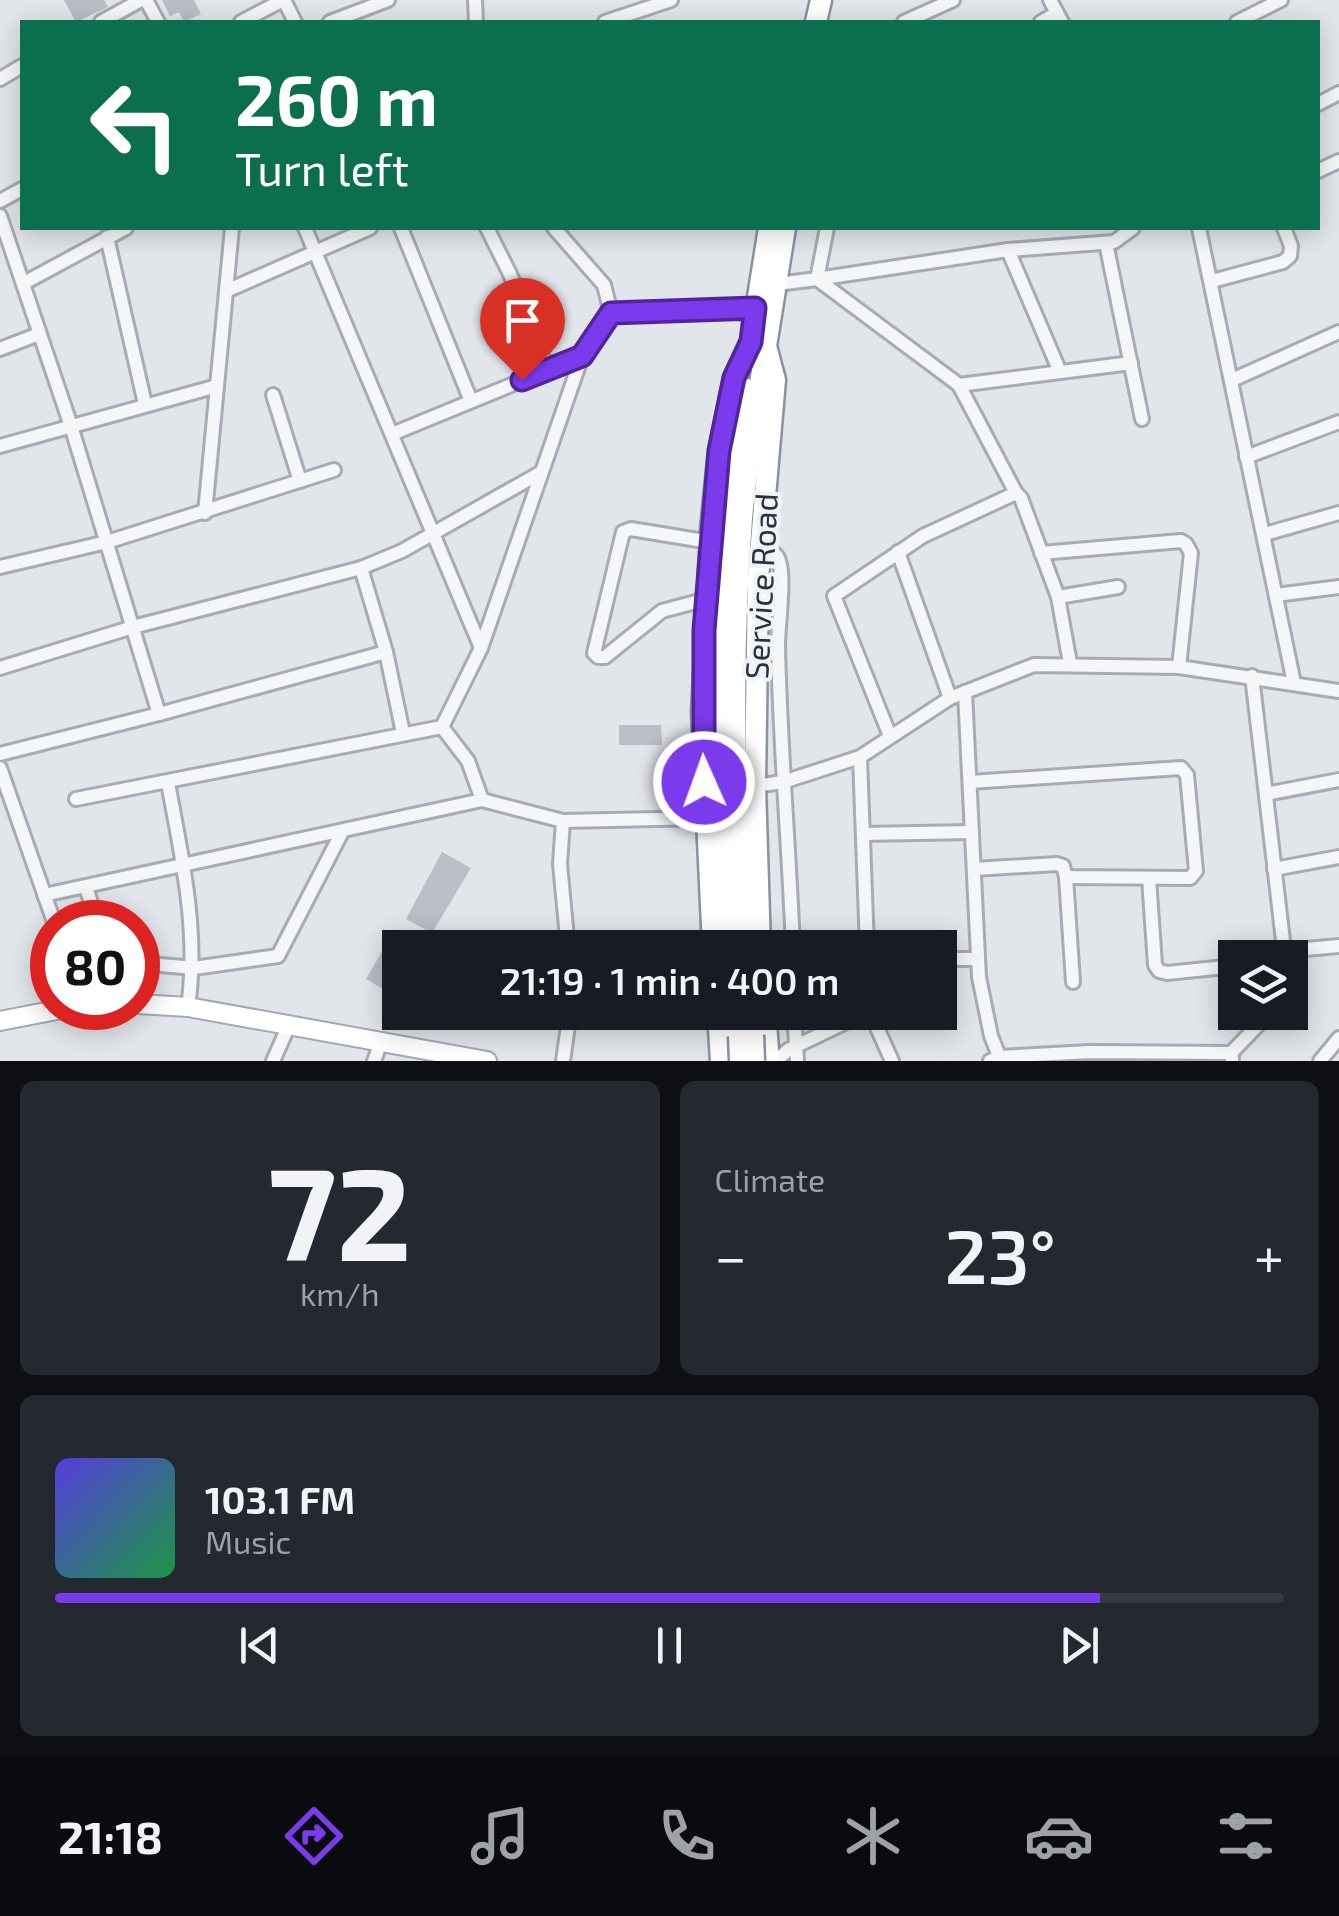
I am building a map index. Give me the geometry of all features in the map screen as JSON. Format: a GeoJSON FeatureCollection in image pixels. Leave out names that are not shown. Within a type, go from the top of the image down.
{"type":"FeatureCollection","features":[{"type":"Feature","properties":{"kind":"highway","name":"Service Road"},"geometry":{"type":"LineString","coordinates":[[759,930],[754,673],[774,380],[758,344],[755,308],[768,230]]}},
{"type":"Feature","properties":{"kind":"highway","name":"Service Road"},"geometry":{"type":"LineString","coordinates":[[712,930],[702,712],[706,598],[719,451],[734,378],[758,344],[777,284],[785,230]]}},
{"type":"Feature","properties":{"kind":"highway"},"geometry":{"type":"LineString","coordinates":[[729,930],[720,822],[723,610],[730,492],[758,344]]}},
{"type":"Feature","properties":{"kind":"highway"},"geometry":{"type":"LineString","coordinates":[[745,930],[738,807],[737,604],[758,344]]}},
{"type":"Feature","properties":{"kind":"highway"},"geometry":{"type":"LineString","coordinates":[[720,1030],[722,1059],[763,1052],[749,1030]]}},
{"type":"Feature","properties":{"kind":"main road"},"geometry":{"type":"LineString","coordinates":[[160,1006],[381,1042],[409,1054],[487,1061]]}},
{"type":"Feature","properties":{"kind":"main road"},"geometry":{"type":"LineString","coordinates":[[1,1018],[30,1014]]}},
{"type":"Feature","properties":{"kind":"street"},"geometry":{"type":"LineString","coordinates":[[105,20],[144,0]]}},
{"type":"Feature","properties":{"kind":"street"},"geometry":{"type":"LineString","coordinates":[[244,20],[283,0]]}},
{"type":"Feature","properties":{"kind":"street"},"geometry":{"type":"LineString","coordinates":[[335,20],[388,0]]}},
{"type":"Feature","properties":{"kind":"street"},"geometry":{"type":"LineString","coordinates":[[626,19],[671,0]]}},
{"type":"Feature","properties":{"kind":"street"},"geometry":{"type":"LineString","coordinates":[[908,20],[953,0]]}},
{"type":"Feature","properties":{"kind":"street"},"geometry":{"type":"LineString","coordinates":[[1050,0],[1060,18]]}},
{"type":"Feature","properties":{"kind":"street"},"geometry":{"type":"LineString","coordinates":[[1241,20],[1281,0]]}},
{"type":"Feature","properties":{"kind":"street"},"geometry":{"type":"LineString","coordinates":[[939,6],[946,20]]}},
{"type":"Feature","properties":{"kind":"street"},"geometry":{"type":"LineString","coordinates":[[0,216],[71,426],[159,714]]}},
{"type":"Feature","properties":{"kind":"street"},"geometry":{"type":"LineString","coordinates":[[24,283],[122,230]]}},
{"type":"Feature","properties":{"kind":"street"},"geometry":{"type":"LineString","coordinates":[[205,512],[232,230]]}},
{"type":"Feature","properties":{"kind":"street"},"geometry":{"type":"LineString","coordinates":[[307,230],[481,648]]}},
{"type":"Feature","properties":{"kind":"street"},"geometry":{"type":"LineString","coordinates":[[226,290],[366,230]]}},
{"type":"Feature","properties":{"kind":"street"},"geometry":{"type":"LineString","coordinates":[[401,230],[471,401]]}},
{"type":"Feature","properties":{"kind":"street"},"geometry":{"type":"LineString","coordinates":[[489,230],[548,370]]}},
{"type":"Feature","properties":{"kind":"street"},"geometry":{"type":"LineString","coordinates":[[442,727],[481,648],[582,356],[611,313],[604,285],[556,230]]}},
{"type":"Feature","properties":{"kind":"street"},"geometry":{"type":"LineString","coordinates":[[817,279],[826,230]]}},
{"type":"Feature","properties":{"kind":"street"},"geometry":{"type":"LineString","coordinates":[[777,284],[1008,250],[1114,242],[1130,230]]}},
{"type":"Feature","properties":{"kind":"street"},"geometry":{"type":"LineString","coordinates":[[1199,230],[1294,683]]}},
{"type":"Feature","properties":{"kind":"street"},"geometry":{"type":"LineString","coordinates":[[1212,281],[1283,262],[1290,256],[1285,230]]}},
{"type":"Feature","properties":{"kind":"street"},"geometry":{"type":"LineString","coordinates":[[107,238],[144,404]]}},
{"type":"Feature","properties":{"kind":"street"},"geometry":{"type":"LineString","coordinates":[[1106,242],[1142,419]]}},
{"type":"Feature","properties":{"kind":"street"},"geometry":{"type":"LineString","coordinates":[[1008,250],[1060,372]]}},
{"type":"Feature","properties":{"kind":"street"},"geometry":{"type":"LineString","coordinates":[[817,279],[958,385],[1021,498],[1058,597],[1070,663]]}},
{"type":"Feature","properties":{"kind":"street"},"geometry":{"type":"LineString","coordinates":[[611,313],[755,308]]}},
{"type":"Feature","properties":{"kind":"street"},"geometry":{"type":"LineString","coordinates":[[1232,380],[1339,332]]}},
{"type":"Feature","properties":{"kind":"street"},"geometry":{"type":"LineString","coordinates":[[0,349],[39,334]]}},
{"type":"Feature","properties":{"kind":"street"},"geometry":{"type":"LineString","coordinates":[[392,434],[582,356]]}},
{"type":"Feature","properties":{"kind":"street"},"geometry":{"type":"LineString","coordinates":[[958,385],[1131,363]]}},
{"type":"Feature","properties":{"kind":"street"},"geometry":{"type":"LineString","coordinates":[[0,446],[217,386]]}},
{"type":"Feature","properties":{"kind":"street"},"geometry":{"type":"LineString","coordinates":[[273,395],[300,481]]}},
{"type":"Feature","properties":{"kind":"street"},"geometry":{"type":"LineString","coordinates":[[1246,457],[1339,422]]}},
{"type":"Feature","properties":{"kind":"street"},"geometry":{"type":"LineString","coordinates":[[0,567],[106,542],[334,470]]}},
{"type":"Feature","properties":{"kind":"street"},"geometry":{"type":"LineString","coordinates":[[0,668],[134,627],[362,568],[402,552],[540,472]]}},
{"type":"Feature","properties":{"kind":"street"},"geometry":{"type":"LineString","coordinates":[[890,736],[834,596],[923,536],[1016,493]]}},
{"type":"Feature","properties":{"kind":"street"},"geometry":{"type":"LineString","coordinates":[[1265,534],[1339,514]]}},
{"type":"Feature","properties":{"kind":"street"},"geometry":{"type":"LineString","coordinates":[[706,598],[662,611],[605,656],[594,653],[624,532],[710,542]]}},
{"type":"Feature","properties":{"kind":"street"},"geometry":{"type":"LineString","coordinates":[[1041,552],[1181,541],[1186,544],[1190,554],[1178,667]]}},
{"type":"Feature","properties":{"kind":"street"},"geometry":{"type":"LineString","coordinates":[[898,552],[950,698]]}},
{"type":"Feature","properties":{"kind":"street"},"geometry":{"type":"LineString","coordinates":[[760,553],[776,555],[782,566],[778,615],[791,930]]}},
{"type":"Feature","properties":{"kind":"street"},"geometry":{"type":"LineString","coordinates":[[362,568],[386,652],[403,733]]}},
{"type":"Feature","properties":{"kind":"street"},"geometry":{"type":"LineString","coordinates":[[1058,597],[1118,586]]}},
{"type":"Feature","properties":{"kind":"street"},"geometry":{"type":"LineString","coordinates":[[1276,595],[1339,587]]}},
{"type":"Feature","properties":{"kind":"street"},"geometry":{"type":"LineString","coordinates":[[0,754],[386,652]]}},
{"type":"Feature","properties":{"kind":"street"},"geometry":{"type":"LineString","coordinates":[[755,786],[783,782],[860,758],[950,698],[1034,665],[1178,667],[1339,691]]}},
{"type":"Feature","properties":{"kind":"street"},"geometry":{"type":"LineString","coordinates":[[1252,676],[1283,940]]}},
{"type":"Feature","properties":{"kind":"street"},"geometry":{"type":"LineString","coordinates":[[964,692],[978,959],[997,1060],[1232,1057],[1254,1030]]}},
{"type":"Feature","properties":{"kind":"street"},"geometry":{"type":"LineString","coordinates":[[76,799],[168,784],[442,727]]}},
{"type":"Feature","properties":{"kind":"street"},"geometry":{"type":"LineString","coordinates":[[442,727],[468,761],[482,800]]}},
{"type":"Feature","properties":{"kind":"street"},"geometry":{"type":"LineString","coordinates":[[860,758],[866,930]]}},
{"type":"Feature","properties":{"kind":"street"},"geometry":{"type":"LineString","coordinates":[[0,768],[46,900]]}},
{"type":"Feature","properties":{"kind":"street"},"geometry":{"type":"LineString","coordinates":[[970,782],[1180,768],[1187,775],[1196,871],[1190,878],[1066,877]]}},
{"type":"Feature","properties":{"kind":"street"},"geometry":{"type":"LineString","coordinates":[[1266,794],[1339,780]]}},
{"type":"Feature","properties":{"kind":"street"},"geometry":{"type":"LineString","coordinates":[[168,784],[183,865],[194,968],[188,1008]]}},
{"type":"Feature","properties":{"kind":"street"},"geometry":{"type":"LineString","coordinates":[[44,895],[482,800],[562,821],[705,818]]}},
{"type":"Feature","properties":{"kind":"street"},"geometry":{"type":"LineString","coordinates":[[562,821],[560,864],[566,930]]}},
{"type":"Feature","properties":{"kind":"street"},"geometry":{"type":"LineString","coordinates":[[160,965],[194,968],[278,956],[342,832]]}},
{"type":"Feature","properties":{"kind":"street"},"geometry":{"type":"LineString","coordinates":[[863,834],[972,832]]}},
{"type":"Feature","properties":{"kind":"street"},"geometry":{"type":"LineString","coordinates":[[1274,870],[1339,857]]}},
{"type":"Feature","properties":{"kind":"street"},"geometry":{"type":"LineString","coordinates":[[974,869],[1057,864],[1066,869],[1072,982]]}},
{"type":"Feature","properties":{"kind":"street"},"geometry":{"type":"LineString","coordinates":[[1149,878],[1154,965],[1167,973],[1218,968]]}},
{"type":"Feature","properties":{"kind":"street"},"geometry":{"type":"LineString","coordinates":[[86,887],[90,900]]}},
{"type":"Feature","properties":{"kind":"street"},"geometry":{"type":"LineString","coordinates":[[1308,951],[1339,946]]}},
{"type":"Feature","properties":{"kind":"street"},"geometry":{"type":"LineString","coordinates":[[957,959],[978,959]]}},
{"type":"Feature","properties":{"kind":"street"},"geometry":{"type":"LineString","coordinates":[[273,1061],[289,1025]]}},
{"type":"Feature","properties":{"kind":"street"},"geometry":{"type":"LineString","coordinates":[[563,1061],[567,1030]]}},
{"type":"Feature","properties":{"kind":"street"},"geometry":{"type":"LineString","coordinates":[[763,1052],[796,1054],[838,1030]]}},
{"type":"Feature","properties":{"kind":"street"},"geometry":{"type":"LineString","coordinates":[[877,1030],[892,1061]]}},
{"type":"Feature","properties":{"kind":"street"},"geometry":{"type":"LineString","coordinates":[[1320,1061],[1339,1038]]}},
{"type":"Feature","properties":{"kind":"street"},"geometry":{"type":"LineString","coordinates":[[374,1061],[381,1042]]}},
{"type":"Feature","properties":{"kind":"building"},"geometry":{"type":"Polygon","coordinates":[[[64,0],[104,0],[108,7],[80,20],[75,20],[64,0]]]}},
{"type":"Feature","properties":{"kind":"building"},"geometry":{"type":"Polygon","coordinates":[[[162,0],[194,0],[201,14],[188,20],[183,20],[179,12],[170,16],[162,0]]]}},
{"type":"Feature","properties":{"kind":"building"},"geometry":{"type":"Polygon","coordinates":[[[619,725],[661,725],[662,745],[619,745],[619,725]]]}},
{"type":"Feature","properties":{"kind":"building"},"geometry":{"type":"Polygon","coordinates":[[[442,852],[471,868],[434,930],[406,919],[442,852]]]}},
{"type":"Feature","properties":{"kind":"building"},"geometry":{"type":"Polygon","coordinates":[[[382,952],[382,988],[366,979],[382,952]]]}},
{"type":"Feature","properties":{"kind":"route"},"geometry":{"type":"LineString","coordinates":[[522,380],[582,356],[611,313],[755,308],[751,342],[734,378],[719,451],[704,630],[704,782]]}}]}
